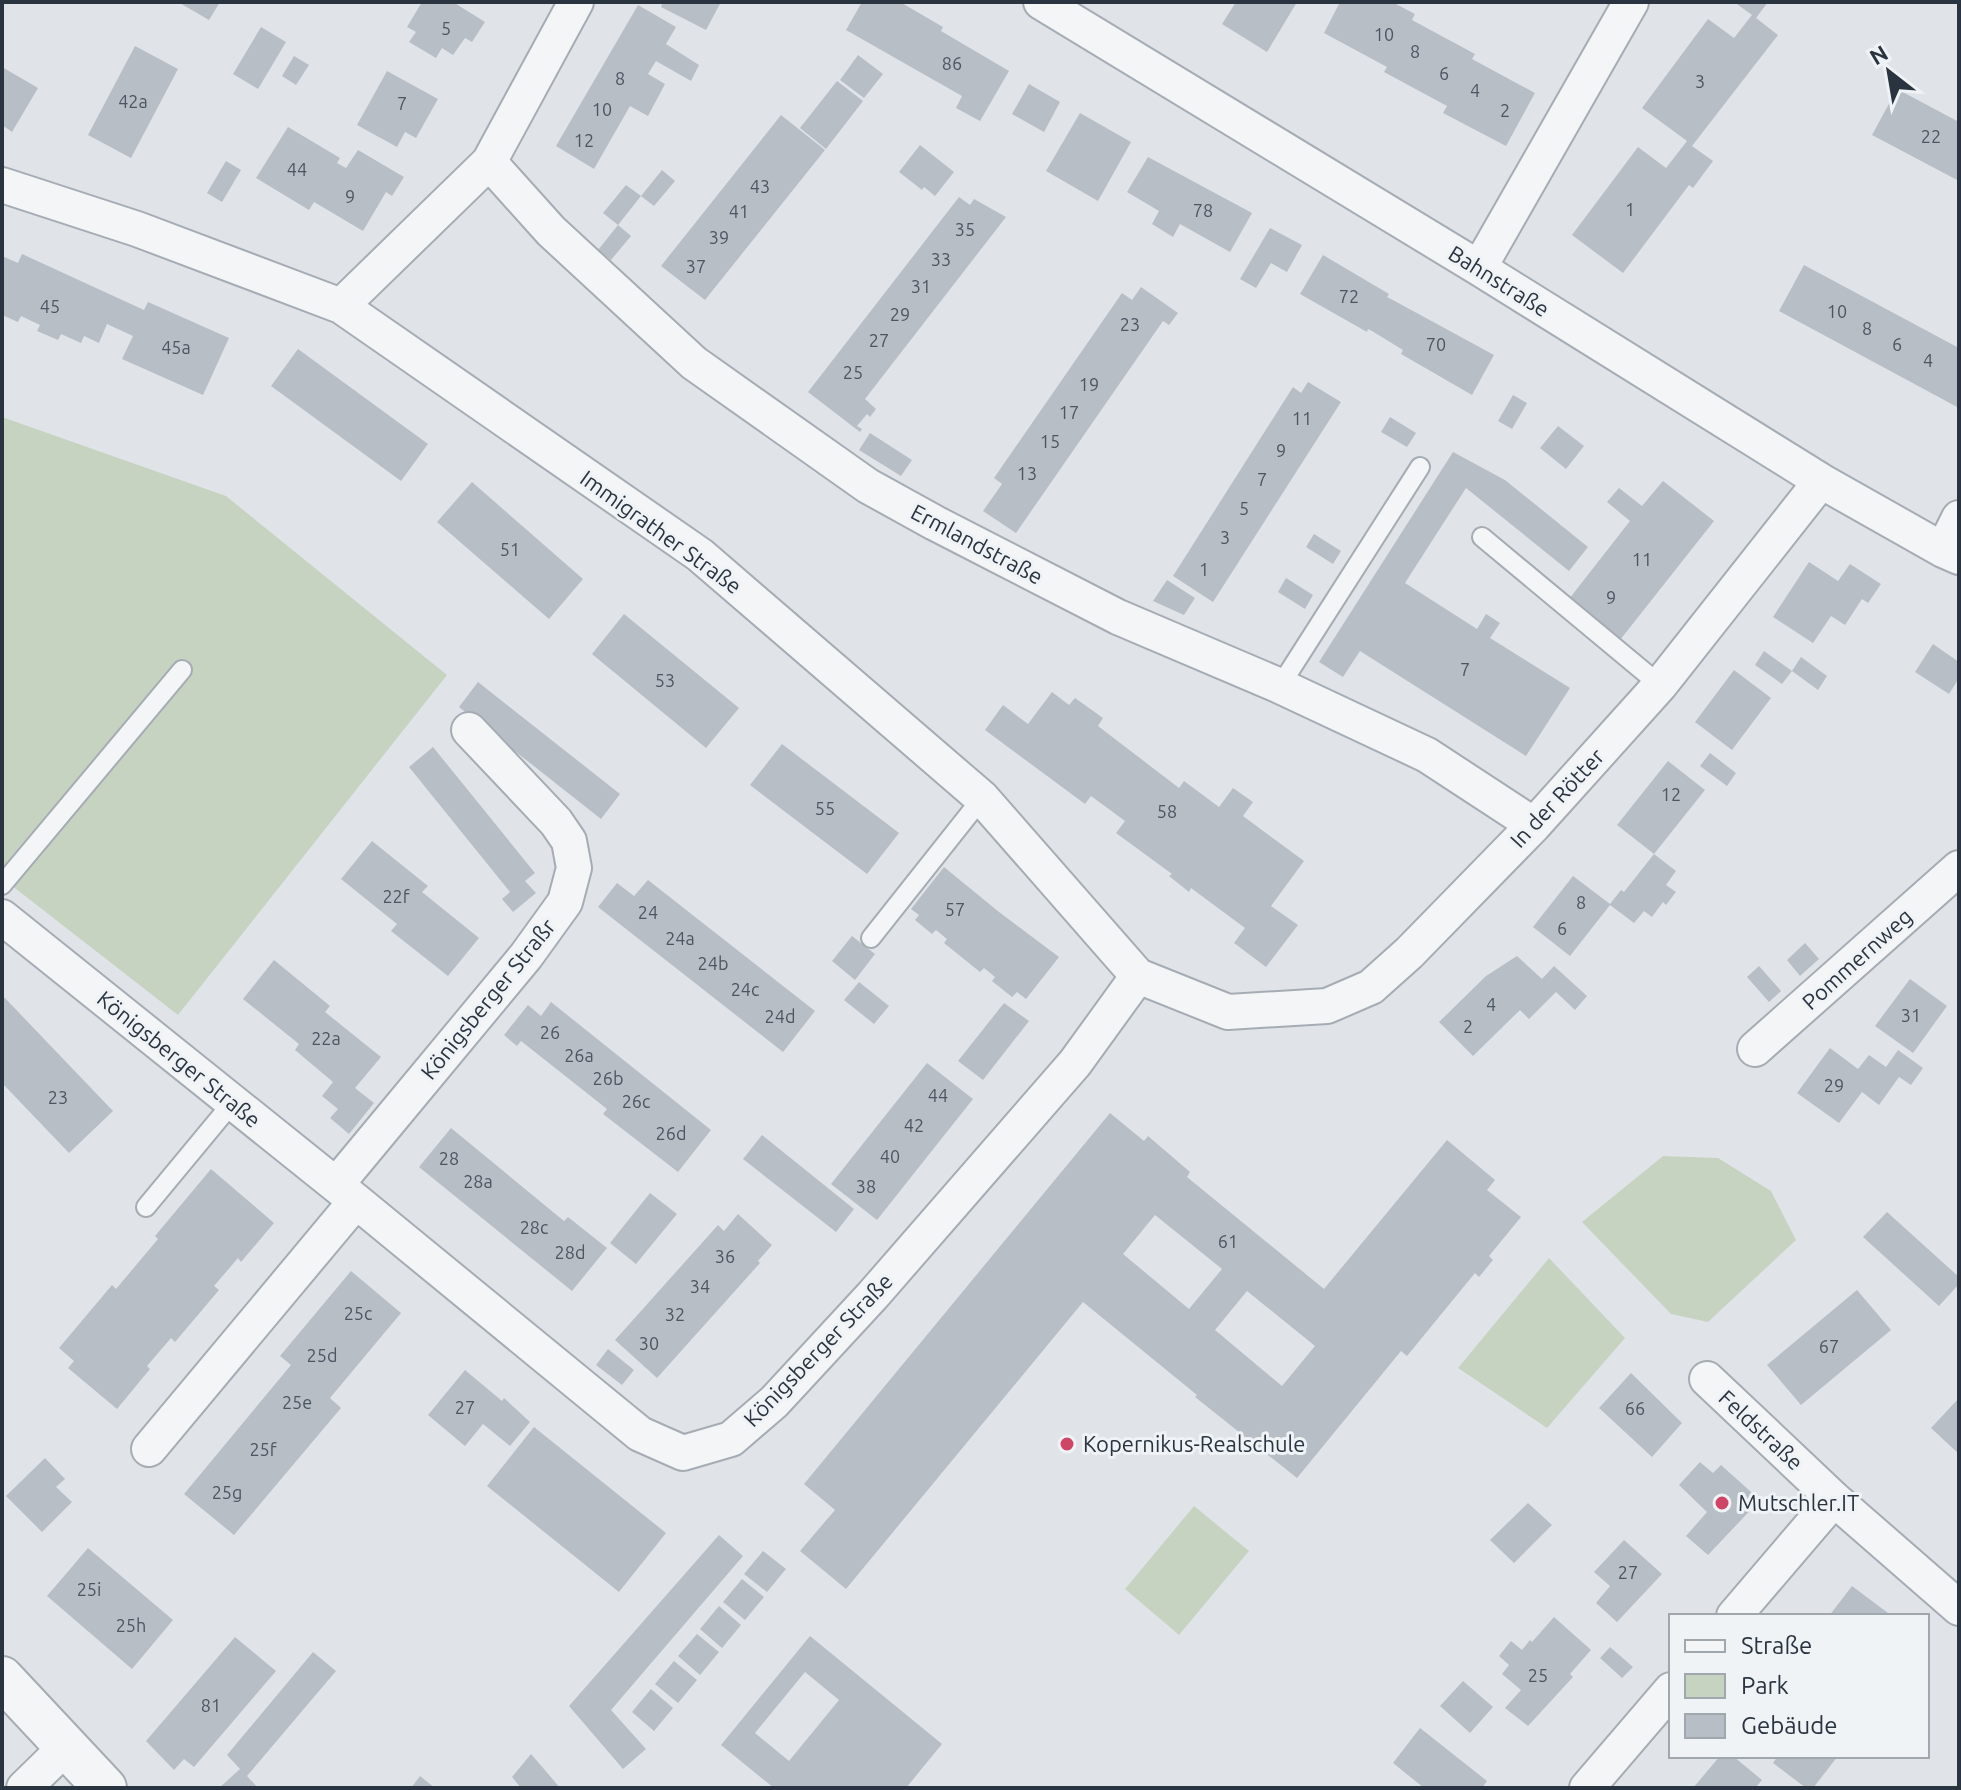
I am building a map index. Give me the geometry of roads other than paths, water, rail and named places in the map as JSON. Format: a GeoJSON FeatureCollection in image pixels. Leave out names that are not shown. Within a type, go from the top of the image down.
{"type":"FeatureCollection","features":[{"type":"Feature","properties":{"kind":"street"},"geometry":{"type":"LineString","coordinates":[[341,306],[489,162],[576,2]]}},
{"type":"Feature","properties":{"kind":"street","name":"Bahnstraße"},"geometry":{"type":"LineString","coordinates":[[1041,2],[1479,268],[1821,481],[1951,554]]}},
{"type":"Feature","properties":{"kind":"street"},"geometry":{"type":"LineString","coordinates":[[1479,268],[1631,2]]}},
{"type":"Feature","properties":{"kind":"street","name":"Ermlandstraße"},"geometry":{"type":"LineString","coordinates":[[489,162],[551,231],[694,363],[868,486],[1118,617],[1280,686],[1427,755],[1534,825]]}},
{"type":"Feature","properties":{"kind":"street","name":"Immigrather Straße"},"geometry":{"type":"LineString","coordinates":[[2,185],[137,229],[341,306],[700,555],[982,798],[1138,976],[1228,1012]]}},
{"type":"Feature","properties":{"kind":"street","name":"In der Rötter"},"geometry":{"type":"LineString","coordinates":[[1228,1012],[1327,1006],[1371,987],[1409,953],[1534,825],[1660,685],[1821,481]]}},
{"type":"Feature","properties":{"kind":"street"},"geometry":{"type":"LineString","coordinates":[[1951,554],[1959,518]]}},
{"type":"Feature","properties":{"kind":"street","name":"Königsberger Straßr"},"geometry":{"type":"LineString","coordinates":[[346,1193],[565,902],[574,868],[569,841],[556,822],[469,730]]}},
{"type":"Feature","properties":{"kind":"street","name":"Pommernweg"},"geometry":{"type":"LineString","coordinates":[[1755,1049],[1959,868]]}},
{"type":"Feature","properties":{"kind":"street","name":"Königsberger Straße"},"geometry":{"type":"LineString","coordinates":[[2,917],[640,1434],[683,1453],[731,1439],[774,1402],[873,1295],[1075,1063],[1138,976]]}},
{"type":"Feature","properties":{"kind":"street"},"geometry":{"type":"LineString","coordinates":[[149,1449],[346,1193]]}},
{"type":"Feature","properties":{"kind":"street","name":"Feldstraße"},"geometry":{"type":"LineString","coordinates":[[1707,1379],[1834,1499],[1959,1608]]}},
{"type":"Feature","properties":{"kind":"street"},"geometry":{"type":"LineString","coordinates":[[1736,1614],[1834,1499]]}},
{"type":"Feature","properties":{"kind":"street"},"geometry":{"type":"LineString","coordinates":[[2,1678],[105,1788]]}},
{"type":"Feature","properties":{"kind":"street"},"geometry":{"type":"LineString","coordinates":[[1587,1788],[1669,1692]]}},
{"type":"Feature","properties":{"kind":"street"},"geometry":{"type":"LineString","coordinates":[[24,1788],[66,1747]]}},
{"type":"Feature","properties":{"kind":"lane"},"geometry":{"type":"LineString","coordinates":[[1280,686],[1420,467]]}},
{"type":"Feature","properties":{"kind":"lane"},"geometry":{"type":"LineString","coordinates":[[1482,537],[1660,685]]}},
{"type":"Feature","properties":{"kind":"lane"},"geometry":{"type":"LineString","coordinates":[[2,885],[182,670]]}},
{"type":"Feature","properties":{"kind":"lane"},"geometry":{"type":"LineString","coordinates":[[871,938],[982,798]]}},
{"type":"Feature","properties":{"kind":"lane"},"geometry":{"type":"LineString","coordinates":[[146,1207],[233,1102]]}},
{"type":"Feature","properties":{"kind":"place","name":"Kopernikus-Realschule"},"geometry":{"type":"Point","coordinates":[1067,1444]}},
{"type":"Feature","properties":{"kind":"place","name":"Mutschler.IT"},"geometry":{"type":"Point","coordinates":[1722,1503]}}]}
